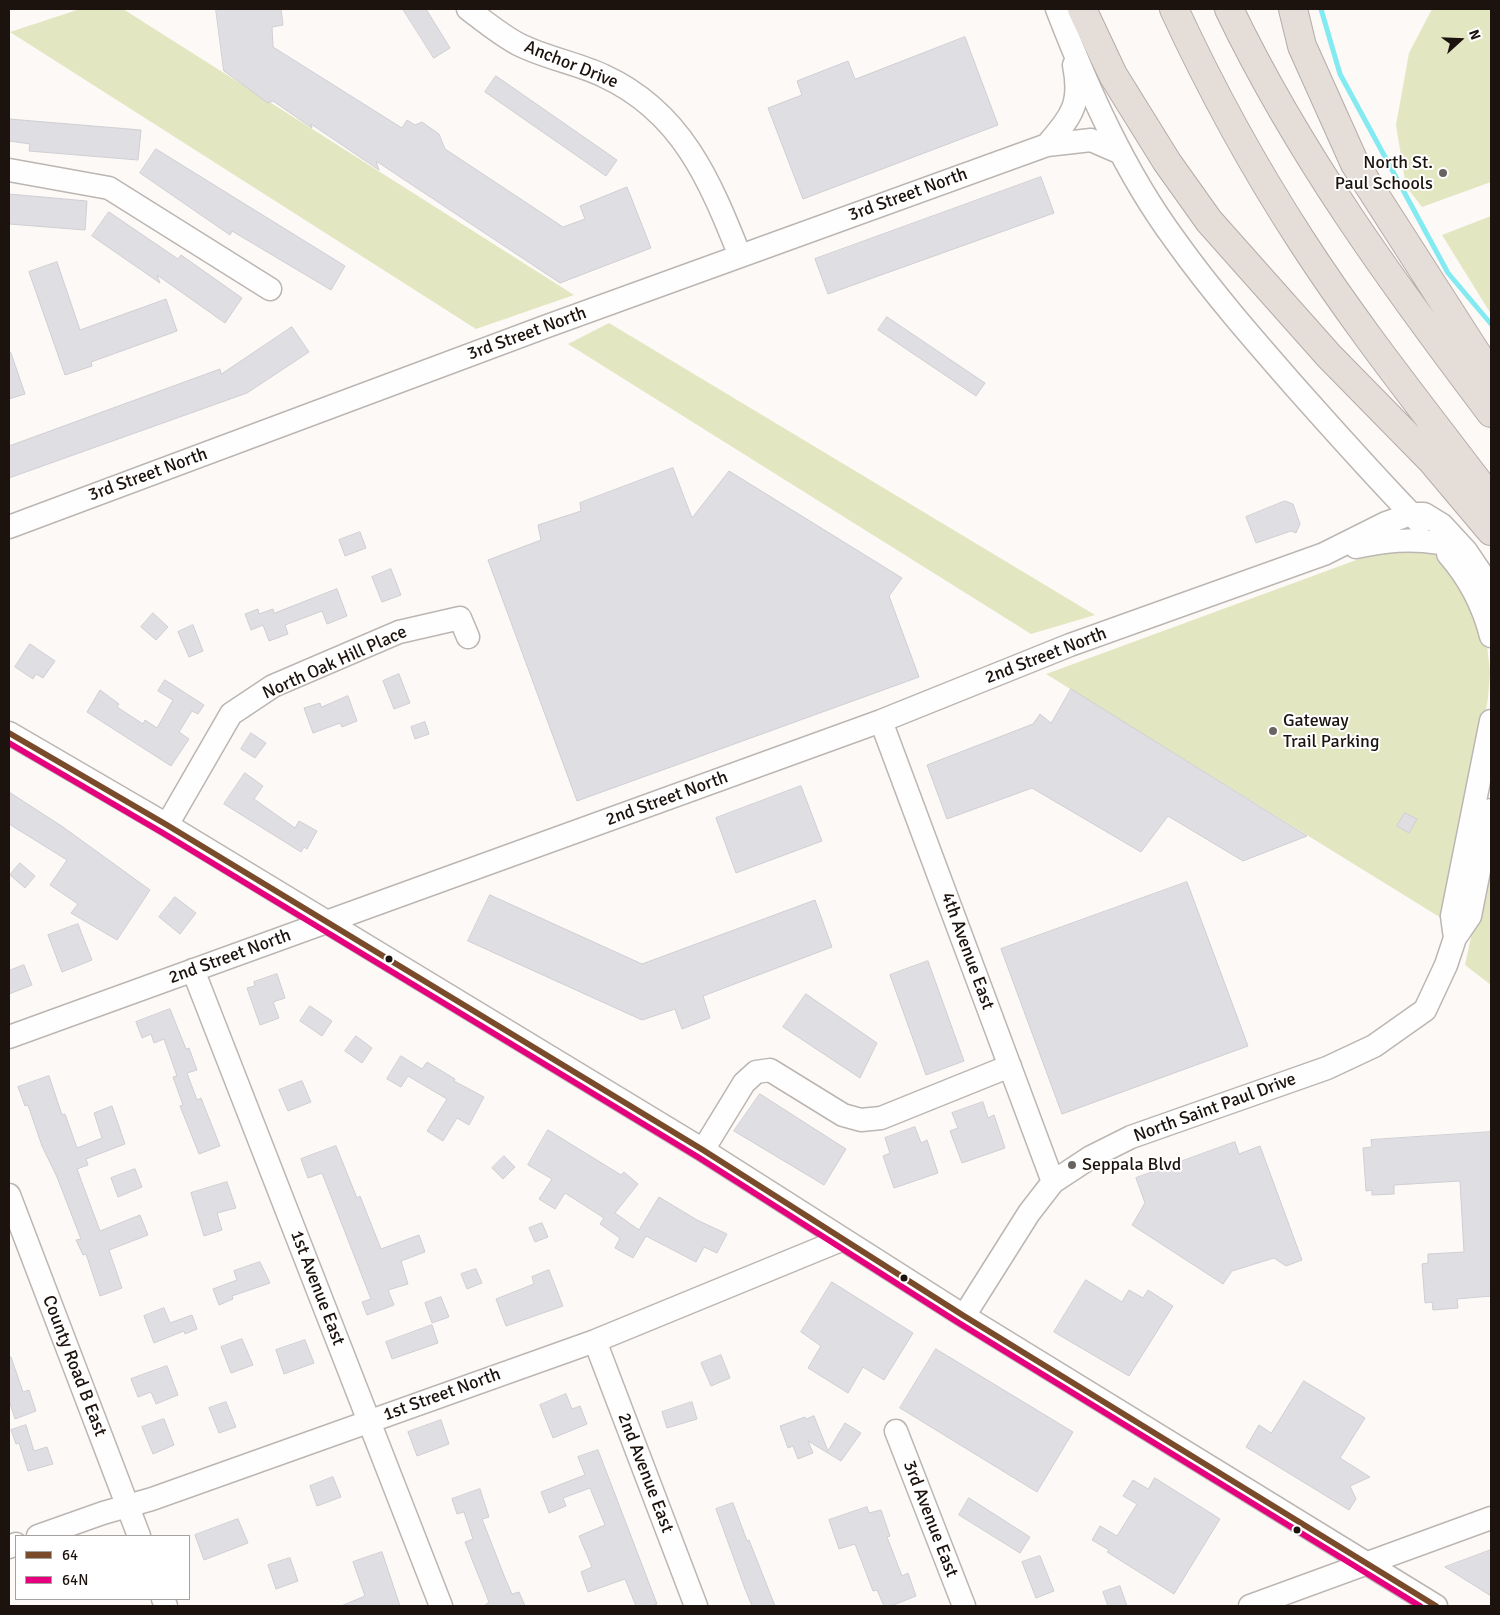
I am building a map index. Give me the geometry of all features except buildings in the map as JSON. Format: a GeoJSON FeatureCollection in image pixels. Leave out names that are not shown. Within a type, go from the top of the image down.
{"type":"FeatureCollection","features":[{"type":"Feature","properties":{"kind":"highway"},"geometry":{"type":"LineString","coordinates":[[1082,9],[1113,75],[1167,162],[1209,221],[1329,356],[1432,461],[1491,531]]}},
{"type":"Feature","properties":{"kind":"highway"},"geometry":{"type":"LineString","coordinates":[[1174,9],[1236,132],[1301,240],[1367,334],[1491,499]]}},
{"type":"Feature","properties":{"kind":"highway"},"geometry":{"type":"LineString","coordinates":[[1229,9],[1278,104],[1343,211],[1410,305],[1491,413]]}},
{"type":"Feature","properties":{"kind":"highway"},"geometry":{"type":"LineString","coordinates":[[1293,9],[1302,46],[1355,164],[1491,376]]}},
{"type":"Feature","properties":{"kind":"street","name":"Anchor Drive"},"geometry":{"type":"LineString","coordinates":[[468,9],[518,44],[604,76],[639,95],[666,119],[690,149],[713,189],[740,256]]}},
{"type":"Feature","properties":{"kind":"street"},"geometry":{"type":"LineString","coordinates":[[1057,9],[1070,43],[1121,153],[1174,240],[1244,328],[1386,490],[1439,543],[1469,580],[1479,600],[1491,636]]}},
{"type":"Feature","properties":{"kind":"street"},"geometry":{"type":"LineString","coordinates":[[1047,145],[1074,109],[1077,92],[1070,43]]}},
{"type":"Feature","properties":{"kind":"street","name":"3rd Street North"},"geometry":{"type":"LineString","coordinates":[[9,527],[740,256],[1047,145],[1091,140],[1121,153]]}},
{"type":"Feature","properties":{"kind":"street"},"geometry":{"type":"LineString","coordinates":[[9,170],[109,188],[270,289]]}},
{"type":"Feature","properties":{"kind":"street"},"geometry":{"type":"LineString","coordinates":[[1411,514],[1424,514],[1442,525],[1476,564],[1491,588]]}},
{"type":"Feature","properties":{"kind":"street","name":"2nd Street North"},"geometry":{"type":"LineString","coordinates":[[9,1037],[881,721],[1070,645],[1324,554],[1386,523],[1411,514]]}},
{"type":"Feature","properties":{"kind":"street","name":"2nd Street North"},"geometry":{"type":"LineString","coordinates":[[1324,554],[1394,539],[1415,539],[1439,543]]}},
{"type":"Feature","properties":{"kind":"street","name":"North Oak Hill Place"},"geometry":{"type":"LineString","coordinates":[[167,825],[231,714],[274,686],[399,632],[460,618],[468,637]]}},
{"type":"Feature","properties":{"kind":"street","name":"4th Avenue East"},"geometry":{"type":"LineString","coordinates":[[881,721],[1053,1182]]}},
{"type":"Feature","properties":{"kind":"street","name":"North Saint Paul Drive"},"geometry":{"type":"LineString","coordinates":[[1455,938],[1452,916],[1491,721]]}},
{"type":"Feature","properties":{"kind":"street"},"geometry":{"type":"LineString","coordinates":[[9,733],[167,825],[702,1150],[841,1240],[1436,1606]]}},
{"type":"Feature","properties":{"kind":"street","name":"North Saint Paul Drive"},"geometry":{"type":"LineString","coordinates":[[964,1316],[1029,1213],[1053,1182],[1091,1157],[1130,1137],[1327,1068],[1374,1046],[1425,1010],[1446,965],[1455,938],[1470,916],[1491,810]]}},
{"type":"Feature","properties":{"kind":"street","name":"1st Avenue East"},"geometry":{"type":"LineString","coordinates":[[193,970],[441,1606]]}},
{"type":"Feature","properties":{"kind":"street"},"geometry":{"type":"LineString","coordinates":[[702,1150],[744,1083],[756,1072],[770,1070],[844,1115],[861,1120],[881,1118],[1010,1066]]}},
{"type":"Feature","properties":{"kind":"street","name":"County Road B East"},"geometry":{"type":"LineString","coordinates":[[9,1195],[139,1535]]}},
{"type":"Feature","properties":{"kind":"street","name":"1st Street North"},"geometry":{"type":"LineString","coordinates":[[41,1535],[370,1422],[594,1341],[841,1240]]}},
{"type":"Feature","properties":{"kind":"street","name":"2nd Avenue East"},"geometry":{"type":"LineString","coordinates":[[594,1341],[696,1606]]}},
{"type":"Feature","properties":{"kind":"street","name":"3rd Avenue East"},"geometry":{"type":"LineString","coordinates":[[896,1431],[964,1606]]}},
{"type":"Feature","properties":{"kind":"street"},"geometry":{"type":"LineString","coordinates":[[1250,1606],[1491,1518]]}},
{"type":"Feature","properties":{"kind":"green space"},"geometry":{"type":"Polygon","coordinates":[[[80,9],[123,9],[574,295],[476,329],[10,32],[80,9]]]}},
{"type":"Feature","properties":{"kind":"green space"},"geometry":{"type":"Polygon","coordinates":[[[1432,9],[1491,9],[1491,182],[1422,207],[1406,186],[1396,125],[1409,53],[1432,9]]]}},
{"type":"Feature","properties":{"kind":"green space"},"geometry":{"type":"Polygon","coordinates":[[[1491,216],[1491,314],[1442,235],[1491,216]]]}},
{"type":"Feature","properties":{"kind":"green space"},"geometry":{"type":"Polygon","coordinates":[[[609,323],[1095,615],[1031,634],[568,344],[609,323]]]}},
{"type":"Feature","properties":{"kind":"green space"},"geometry":{"type":"Polygon","coordinates":[[[1429,550],[1443,559],[1458,578],[1487,645],[1490,672],[1481,740],[1446,921],[1046,674],[1378,552],[1429,550]]]}},
{"type":"Feature","properties":{"kind":"green space"},"geometry":{"type":"Polygon","coordinates":[[[1491,843],[1491,985],[1465,965],[1491,843]]]}},
{"type":"Feature","properties":{"kind":"waterway"},"geometry":{"type":"LineString","coordinates":[[1321,9],[1340,74],[1448,273],[1491,324]]}},
{"type":"Feature","properties":{"kind":"transit line","name":"64"},"geometry":{"type":"LineString","coordinates":[[9,733],[167,825],[703,1150],[964,1316],[1436,1606]]}},
{"type":"Feature","properties":{"kind":"transit line","name":"64N"},"geometry":{"type":"LineString","coordinates":[[9,743],[163,833],[698,1157],[959,1323],[1420,1606]]}},
{"type":"Feature","properties":{"kind":"place","name":"North St. Paul Schools"},"geometry":{"type":"Point","coordinates":[1443,173]}},
{"type":"Feature","properties":{"kind":"place","name":"Gateway Trail Parking"},"geometry":{"type":"Point","coordinates":[1273,731]}},
{"type":"Feature","properties":{"kind":"place","name":"Seppala Blvd"},"geometry":{"type":"Point","coordinates":[1072,1165]}}]}
